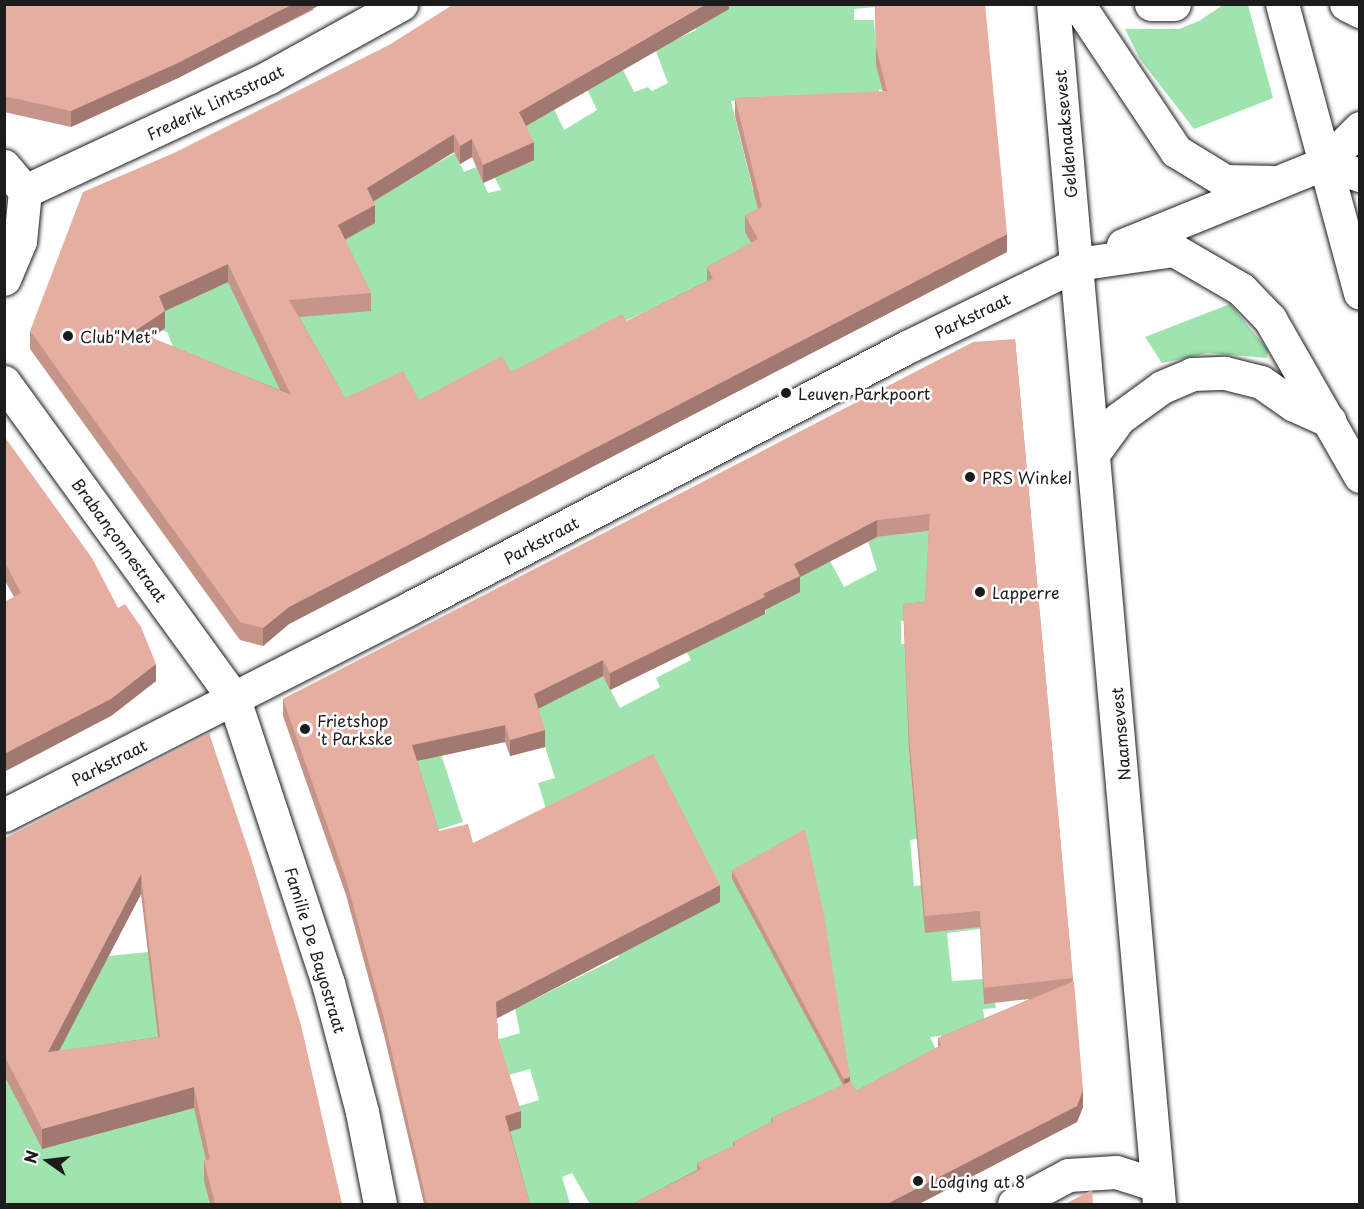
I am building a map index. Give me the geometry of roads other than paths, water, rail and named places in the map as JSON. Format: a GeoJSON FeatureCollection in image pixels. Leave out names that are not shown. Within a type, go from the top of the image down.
{"type":"FeatureCollection","features":[{"type":"Feature","properties":{"kind":"street","name":"Frederik Lintsstraat"},"geometry":{"type":"LineString","coordinates":[[25,191],[269,77],[401,4]]}},
{"type":"Feature","properties":{"kind":"street","name":"Geldenaaksevest"},"geometry":{"type":"LineString","coordinates":[[1053,4],[1077,264]]}},
{"type":"Feature","properties":{"kind":"street"},"geometry":{"type":"LineString","coordinates":[[1078,4],[1176,151],[1225,181],[1276,182]]}},
{"type":"Feature","properties":{"kind":"street"},"geometry":{"type":"LineString","coordinates":[[1151,4],[1174,4]]}},
{"type":"Feature","properties":{"kind":"street"},"geometry":{"type":"LineString","coordinates":[[1282,4],[1359,293]]}},
{"type":"Feature","properties":{"kind":"street"},"geometry":{"type":"LineString","coordinates":[[1346,4],[1359,11]]}},
{"type":"Feature","properties":{"kind":"street"},"geometry":{"type":"LineString","coordinates":[[1077,264],[1325,163],[1359,128]]}},
{"type":"Feature","properties":{"kind":"street"},"geometry":{"type":"LineString","coordinates":[[1325,163],[1359,175]]}},
{"type":"Feature","properties":{"kind":"street"},"geometry":{"type":"LineString","coordinates":[[4,166],[25,191],[20,241],[4,279]]}},
{"type":"Feature","properties":{"kind":"street"},"geometry":{"type":"LineString","coordinates":[[1077,264],[1174,250],[1241,289],[1270,319],[1330,421],[1359,476]]}},
{"type":"Feature","properties":{"kind":"street","name":"Naamsevest"},"geometry":{"type":"LineString","coordinates":[[1077,264],[1158,1195]]}},
{"type":"Feature","properties":{"kind":"street","name":"Parkstraat"},"geometry":{"type":"LineString","coordinates":[[4,815],[234,699],[907,347],[1077,264]]}},
{"type":"Feature","properties":{"kind":"street"},"geometry":{"type":"LineString","coordinates":[[1095,451],[1118,419],[1162,387],[1192,374],[1225,373],[1261,382],[1294,405],[1330,421]]}},
{"type":"Feature","properties":{"kind":"street","name":"Brabançonnestraat"},"geometry":{"type":"LineString","coordinates":[[4,382],[234,699]]}},
{"type":"Feature","properties":{"kind":"street","name":"Familie De Bayostraat"},"geometry":{"type":"LineString","coordinates":[[234,699],[328,983],[362,1112],[380,1204]]}},
{"type":"Feature","properties":{"kind":"street"},"geometry":{"type":"LineString","coordinates":[[1014,1204],[1068,1175],[1116,1172],[1158,1195]]}},
{"type":"Feature","properties":{"kind":"place","name":"Club\"Met\""},"geometry":{"type":"Point","coordinates":[68,336]}},
{"type":"Feature","properties":{"kind":"place","name":"Leuven Parkpoort"},"geometry":{"type":"Point","coordinates":[786,393]}},
{"type":"Feature","properties":{"kind":"place","name":"PRS Winkel"},"geometry":{"type":"Point","coordinates":[970,477]}},
{"type":"Feature","properties":{"kind":"place","name":"Lapperre"},"geometry":{"type":"Point","coordinates":[980,592]}},
{"type":"Feature","properties":{"kind":"place","name":"Frietshop 't Parkske"},"geometry":{"type":"Point","coordinates":[305,729]}},
{"type":"Feature","properties":{"kind":"place","name":"Lodging at 8"},"geometry":{"type":"Point","coordinates":[918,1181]}}]}
